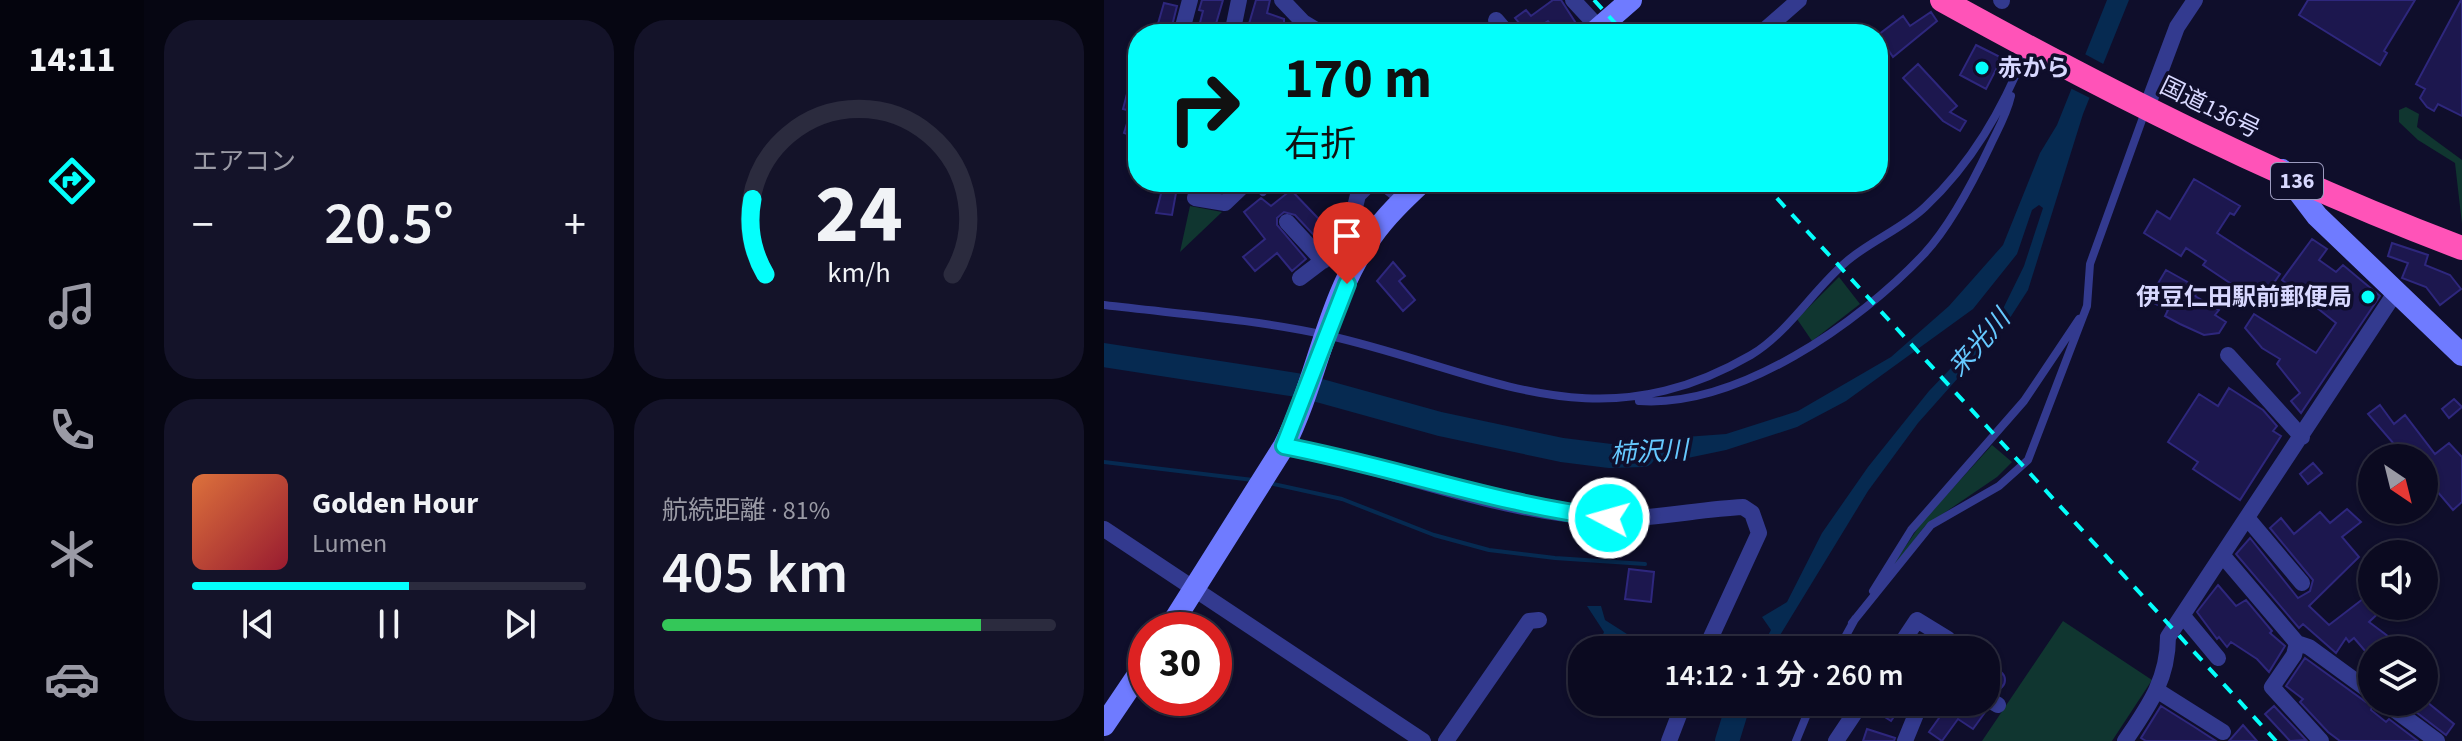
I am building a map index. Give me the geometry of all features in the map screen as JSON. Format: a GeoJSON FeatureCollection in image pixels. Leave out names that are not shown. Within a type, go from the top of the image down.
{"type":"FeatureCollection","features":[{"type":"Feature","properties":{"kind":"highway","name":"国道136号"},"geometry":{"type":"LineString","coordinates":[[1942,0],[2280,167],[2353,207],[2462,248]]}},
{"type":"Feature","properties":{"kind":"highway","name":"国道136号"},"geometry":{"type":"LineString","coordinates":[[1963,0],[2039,50]]}},
{"type":"Feature","properties":{"kind":"highway","name":"国道136号"},"geometry":{"type":"LineString","coordinates":[[2280,167],[2462,235]]}},
{"type":"Feature","properties":{"kind":"street"},"geometry":{"type":"LineString","coordinates":[[1184,24],[1190,0]]}},
{"type":"Feature","properties":{"kind":"street"},"geometry":{"type":"LineString","coordinates":[[1234,24],[1239,0]]}},
{"type":"Feature","properties":{"kind":"street"},"geometry":{"type":"LineString","coordinates":[[1282,0],[1299,24]]}},
{"type":"Feature","properties":{"kind":"street"},"geometry":{"type":"LineString","coordinates":[[1573,0],[1591,24]]}},
{"type":"Feature","properties":{"kind":"street"},"geometry":{"type":"LineString","coordinates":[[1604,24],[1631,0]]}},
{"type":"Feature","properties":{"kind":"street"},"geometry":{"type":"LineString","coordinates":[[1771,24],[1799,0]]}},
{"type":"Feature","properties":{"kind":"street"},"geometry":{"type":"LineString","coordinates":[[2144,100],[2177,27],[2195,0]]}},
{"type":"Feature","properties":{"kind":"street"},"geometry":{"type":"LineString","coordinates":[[1496,20],[1499,24]]}},
{"type":"Feature","properties":{"kind":"street"},"geometry":{"type":"LineString","coordinates":[[2280,167],[2317,216],[2462,355]]}},
{"type":"Feature","properties":{"kind":"street"},"geometry":{"type":"LineString","coordinates":[[1196,192],[1195,198],[1225,203],[1237,192]]}},
{"type":"Feature","properties":{"kind":"street"},"geometry":{"type":"LineString","coordinates":[[1300,278],[1346,243],[1361,192]]}},
{"type":"Feature","properties":{"kind":"street"},"geometry":{"type":"LineString","coordinates":[[1395,192],[1404,199]]}},
{"type":"Feature","properties":{"kind":"street"},"geometry":{"type":"LineString","coordinates":[[1180,612],[1286,442],[1324,339],[1371,237],[1411,192]]}},
{"type":"Feature","properties":{"kind":"street"},"geometry":{"type":"LineString","coordinates":[[1287,222],[1323,261]]}},
{"type":"Feature","properties":{"kind":"street"},"geometry":{"type":"LineString","coordinates":[[2126,741],[2158,691],[2168,661],[2168,637],[2397,290]]}},
{"type":"Feature","properties":{"kind":"street"},"geometry":{"type":"LineString","coordinates":[[2228,355],[2302,437]]}},
{"type":"Feature","properties":{"kind":"street"},"geometry":{"type":"LineString","coordinates":[[1286,442],[1465,492],[1568,514],[1609,518],[1743,507],[1752,513],[1759,533],[1711,636]]}},
{"type":"Feature","properties":{"kind":"street"},"geometry":{"type":"LineString","coordinates":[[2248,519],[2302,583]]}},
{"type":"Feature","properties":{"kind":"street"},"geometry":{"type":"LineString","coordinates":[[1104,529],[1423,741]]}},
{"type":"Feature","properties":{"kind":"street"},"geometry":{"type":"LineString","coordinates":[[2223,556],[2297,643],[2309,647],[2358,683]]}},
{"type":"Feature","properties":{"kind":"street"},"geometry":{"type":"LineString","coordinates":[[2183,616],[2218,658]]}},
{"type":"Feature","properties":{"kind":"street"},"geometry":{"type":"LineString","coordinates":[[1446,741],[1529,621],[1539,620]]}},
{"type":"Feature","properties":{"kind":"street"},"geometry":{"type":"LineString","coordinates":[[1906,636],[1917,620],[1943,636]]}},
{"type":"Feature","properties":{"kind":"street"},"geometry":{"type":"LineString","coordinates":[[2297,643],[2294,655],[2272,687],[2321,741]]}},
{"type":"Feature","properties":{"kind":"street"},"geometry":{"type":"LineString","coordinates":[[1104,725],[1128,690]]}},
{"type":"Feature","properties":{"kind":"street"},"geometry":{"type":"LineString","coordinates":[[2158,691],[2223,732]]}},
{"type":"Feature","properties":{"kind":"street"},"geometry":{"type":"LineString","coordinates":[[1669,741],[1679,716]]}},
{"type":"Feature","properties":{"kind":"street"},"geometry":{"type":"LineString","coordinates":[[1836,741],[1853,716]]}},
{"type":"Feature","properties":{"kind":"street"},"geometry":{"type":"LineString","coordinates":[[1908,740],[1916,716]]}},
{"type":"Feature","properties":{"kind":"street"},"geometry":{"type":"LineString","coordinates":[[2403,716],[2437,741]]}},
{"type":"Feature","properties":{"kind":"lane"},"geometry":{"type":"LineString","coordinates":[[1627,400],[1695,381],[1767,344],[1846,262],[1924,208],[1982,141],[2014,80],[2039,50]]}},
{"type":"Feature","properties":{"kind":"lane"},"geometry":{"type":"LineString","coordinates":[[1104,305],[1324,339],[1518,390],[1599,401],[1653,402],[1715,390],[1777,365],[1836,330],[1926,252],[1980,168],[2008,109],[2014,80]]}},
{"type":"Feature","properties":{"kind":"lane"},"geometry":{"type":"LineString","coordinates":[[1852,623],[1931,525],[1999,486],[2028,460],[2087,306],[2090,264],[2144,100]]}},
{"type":"Feature","properties":{"kind":"lane"},"geometry":{"type":"LineString","coordinates":[[1845,636],[1911,530],[2024,401],[2087,306]]}},
{"type":"Feature","properties":{"kind":"lane"},"geometry":{"type":"LineString","coordinates":[[1796,741],[1806,716]]}},
{"type":"Feature","properties":{"kind":"green space"},"geometry":{"type":"Polygon","coordinates":[[[2406,107],[2419,114],[2417,127],[2462,160],[2462,224],[2455,163],[2418,140],[2399,122],[2399,110],[2406,107]]]}},
{"type":"Feature","properties":{"kind":"green space"},"geometry":{"type":"Polygon","coordinates":[[[1190,206],[1222,212],[1180,252],[1190,206]]]}},
{"type":"Feature","properties":{"kind":"green space"},"geometry":{"type":"Polygon","coordinates":[[[1839,277],[1860,304],[1812,341],[1797,319],[1839,277]]]}},
{"type":"Feature","properties":{"kind":"green space"},"geometry":{"type":"Polygon","coordinates":[[[1992,445],[2012,462],[1997,477],[1925,526],[1885,577],[1922,522],[1992,445]]]}},
{"type":"Feature","properties":{"kind":"green space"},"geometry":{"type":"Polygon","coordinates":[[[2063,621],[2152,680],[2112,741],[1982,741],[2063,621]]]}},
{"type":"Feature","properties":{"kind":"water"},"geometry":{"type":"Polygon","coordinates":[[[2107,0],[2129,0],[2083,114],[2028,290],[2006,324],[1918,423],[1868,491],[1780,636],[1768,636],[1771,630],[1762,617],[1787,602],[1822,533],[1868,467],[1929,391],[1998,319],[2024,266],[2043,208],[2039,205],[2032,210],[2017,254],[1973,309],[1846,401],[1797,427],[1726,450],[1678,460],[1609,462],[1610,450],[1658,439],[1726,434],[1798,411],[1891,357],[1949,306],[2003,245],[2040,153],[2057,125],[2107,0]]]}},
{"type":"Feature","properties":{"kind":"water"},"geometry":{"type":"Polygon","coordinates":[[[1587,606],[1601,606],[1605,620],[1630,636],[1602,636],[1604,632],[1587,606]]]}},
{"type":"Feature","properties":{"kind":"pier"},"geometry":{"type":"Polygon","coordinates":[[[2081,52],[2107,66],[2094,100],[2068,87],[2081,52]]]}},
{"type":"Feature","properties":{"kind":"building"},"geometry":{"type":"Polygon","coordinates":[[[1202,0],[1223,0],[1216,24],[1200,24],[1203,11],[1199,10],[1202,0]]]}},
{"type":"Feature","properties":{"kind":"building"},"geometry":{"type":"Polygon","coordinates":[[[1256,0],[1270,0],[1267,13],[1284,19],[1284,24],[1249,24],[1256,0]]]}},
{"type":"Feature","properties":{"kind":"building"},"geometry":{"type":"Polygon","coordinates":[[[1553,0],[1561,0],[1576,24],[1550,24],[1548,21],[1543,24],[1520,24],[1515,18],[1526,10],[1531,16],[1553,0]]]}},
{"type":"Feature","properties":{"kind":"building"},"geometry":{"type":"Polygon","coordinates":[[[2308,0],[2415,0],[2384,51],[2387,53],[2380,65],[2299,15],[2308,0]]]}},
{"type":"Feature","properties":{"kind":"building"},"geometry":{"type":"Polygon","coordinates":[[[2461,0],[2462,116],[2438,104],[2434,111],[2427,107],[2420,98],[2425,89],[2416,84],[2461,0]]]}},
{"type":"Feature","properties":{"kind":"building"},"geometry":{"type":"Polygon","coordinates":[[[1164,3],[1177,6],[1172,24],[1158,24],[1164,3]]]}},
{"type":"Feature","properties":{"kind":"building"},"geometry":{"type":"Polygon","coordinates":[[[1931,12],[1937,21],[1893,57],[1888,50],[1888,27],[1903,16],[1910,26],[1931,12]]]}},
{"type":"Feature","properties":{"kind":"building"},"geometry":{"type":"Polygon","coordinates":[[[1976,45],[2002,58],[1986,89],[1960,75],[1976,45]]]}},
{"type":"Feature","properties":{"kind":"building"},"geometry":{"type":"Polygon","coordinates":[[[1918,64],[1957,106],[1950,112],[1966,121],[1960,131],[1943,121],[1903,78],[1918,64]]]}},
{"type":"Feature","properties":{"kind":"building"},"geometry":{"type":"Polygon","coordinates":[[[1128,90],[1128,110],[1123,109],[1128,90]]]}},
{"type":"Feature","properties":{"kind":"building"},"geometry":{"type":"Polygon","coordinates":[[[2194,179],[2240,206],[2234,215],[2230,213],[2217,233],[2280,274],[2260,303],[2203,265],[2206,261],[2186,248],[2181,256],[2144,233],[2157,211],[2170,219],[2194,179]]]}},
{"type":"Feature","properties":{"kind":"building"},"geometry":{"type":"Polygon","coordinates":[[[1161,192],[1176,192],[1172,215],[1156,213],[1161,192]]]}},
{"type":"Feature","properties":{"kind":"building"},"geometry":{"type":"Polygon","coordinates":[[[1293,192],[1336,237],[1324,246],[1295,215],[1284,212],[1277,218],[1277,225],[1306,259],[1292,271],[1277,253],[1255,271],[1243,257],[1265,239],[1244,212],[1261,198],[1271,206],[1293,192]]]}},
{"type":"Feature","properties":{"kind":"building"},"geometry":{"type":"Polygon","coordinates":[[[2312,239],[2327,249],[2319,260],[2336,272],[2343,265],[2380,296],[2301,413],[2291,401],[2300,393],[2277,364],[2280,359],[2262,348],[2245,328],[2254,314],[2316,353],[2336,323],[2282,280],[2312,239]]]}},
{"type":"Feature","properties":{"kind":"building"},"geometry":{"type":"Polygon","coordinates":[[[2392,243],[2428,255],[2425,265],[2450,275],[2461,289],[2440,305],[2426,287],[2402,278],[2408,263],[2388,256],[2392,243]]]}},
{"type":"Feature","properties":{"kind":"building"},"geometry":{"type":"Polygon","coordinates":[[[1393,262],[1405,276],[1399,281],[1415,300],[1403,311],[1377,281],[1393,262]]]}},
{"type":"Feature","properties":{"kind":"building"},"geometry":{"type":"Polygon","coordinates":[[[2166,270],[2200,289],[2195,296],[2219,310],[2215,315],[2226,322],[2219,333],[2204,335],[2180,324],[2165,316],[2168,310],[2148,300],[2166,270]]]}},
{"type":"Feature","properties":{"kind":"building"},"geometry":{"type":"Polygon","coordinates":[[[2229,388],[2263,410],[2277,426],[2273,431],[2281,436],[2240,500],[2193,469],[2198,462],[2168,442],[2199,394],[2218,406],[2229,388]]]}},
{"type":"Feature","properties":{"kind":"building"},"geometry":{"type":"Polygon","coordinates":[[[2454,399],[2462,407],[2449,418],[2442,409],[2454,399]]]}},
{"type":"Feature","properties":{"kind":"building"},"geometry":{"type":"Polygon","coordinates":[[[2380,405],[2394,424],[2405,415],[2427,444],[2394,444],[2368,414],[2380,405]]]}},
{"type":"Feature","properties":{"kind":"building"},"geometry":{"type":"Polygon","coordinates":[[[2449,443],[2462,457],[2462,502],[2453,510],[2438,492],[2438,452],[2449,443]]]}},
{"type":"Feature","properties":{"kind":"building"},"geometry":{"type":"Polygon","coordinates":[[[2313,463],[2322,473],[2308,484],[2300,474],[2313,463]]]}},
{"type":"Feature","properties":{"kind":"building"},"geometry":{"type":"Polygon","coordinates":[[[2347,509],[2358,519],[2358,524],[2342,537],[2358,558],[2309,606],[2329,625],[2358,603],[2358,620],[2371,620],[2369,622],[2388,636],[2358,636],[2358,643],[2354,638],[2349,642],[2346,638],[2336,653],[2303,624],[2299,628],[2236,554],[2250,538],[2298,598],[2310,591],[2313,580],[2270,528],[2281,518],[2294,534],[2320,512],[2330,523],[2347,509]]]}},
{"type":"Feature","properties":{"kind":"building"},"geometry":{"type":"Polygon","coordinates":[[[1629,569],[1654,572],[1651,602],[1625,599],[1629,569]]]}},
{"type":"Feature","properties":{"kind":"building"},"geometry":{"type":"Polygon","coordinates":[[[2218,585],[2236,606],[2246,600],[2272,631],[2270,633],[2285,646],[2269,672],[2257,659],[2231,642],[2227,647],[2219,637],[2217,639],[2197,612],[2218,585]]]}},
{"type":"Feature","properties":{"kind":"building"},"geometry":{"type":"Polygon","coordinates":[[[2305,658],[2358,696],[2358,716],[2378,716],[2386,722],[2389,719],[2418,741],[2340,741],[2300,702],[2303,699],[2286,686],[2305,658]]]}},
{"type":"Feature","properties":{"kind":"building"},"geometry":{"type":"Polygon","coordinates":[[[2000,672],[2004,676],[2004,684],[2000,688],[2000,672]]]}},
{"type":"Feature","properties":{"kind":"building"},"geometry":{"type":"Polygon","coordinates":[[[2161,706],[2216,741],[2146,741],[2141,738],[2161,706]]]}},
{"type":"Feature","properties":{"kind":"building"},"geometry":{"type":"Polygon","coordinates":[[[2274,706],[2306,740],[2290,741],[2265,714],[2274,706]]]}},
{"type":"Feature","properties":{"kind":"building"},"geometry":{"type":"Polygon","coordinates":[[[2438,711],[2454,724],[2446,735],[2421,716],[2438,716],[2438,711]]]}},
{"type":"Feature","properties":{"kind":"building"},"geometry":{"type":"Polygon","coordinates":[[[1940,716],[1982,716],[1973,729],[1958,719],[1942,741],[1929,732],[1940,716]]]}},
{"type":"Feature","properties":{"kind":"building"},"geometry":{"type":"Polygon","coordinates":[[[2243,725],[2257,741],[2229,741],[2243,725]]]}},
{"type":"Feature","properties":{"kind":"building"},"geometry":{"type":"Polygon","coordinates":[[[1867,729],[1895,738],[1894,741],[1863,741],[1867,729]]]}},
{"type":"Feature","properties":{"kind":"waterway","name":"柿沢川"},"geometry":{"type":"LineString","coordinates":[[1104,355],[1303,386],[1440,424],[1562,450],[1610,456],[1643,455]]}},
{"type":"Feature","properties":{"kind":"waterway"},"geometry":{"type":"LineString","coordinates":[[1104,462],[1253,480]]}},
{"type":"Feature","properties":{"kind":"waterway"},"geometry":{"type":"LineString","coordinates":[[1269,483],[1342,499],[1434,535],[1489,550],[1645,564]]}},
{"type":"Feature","properties":{"kind":"waterway","name":"来光川"},"geometry":{"type":"LineString","coordinates":[[1727,741],[1735,716]]}},
{"type":"Feature","properties":{"kind":"railway"},"geometry":{"type":"LineString","coordinates":[[1594,0],[1616,24]]}},
{"type":"Feature","properties":{"kind":"railway"},"geometry":{"type":"LineString","coordinates":[[1771,192],[2276,741]]}},
{"type":"Feature","properties":{"kind":"place","name":"赤から"},"geometry":{"type":"Point","coordinates":[1982,68]}},
{"type":"Feature","properties":{"kind":"place","name":"伊豆仁田駅前郵便局"},"geometry":{"type":"Point","coordinates":[2368,297]}},
{"type":"Feature","properties":{"kind":"route"},"geometry":{"type":"LineString","coordinates":[[1347,284],[1325,335],[1299,416],[1284,446],[1334,456],[1465,492],[1568,514],[1609,518]]}}]}
